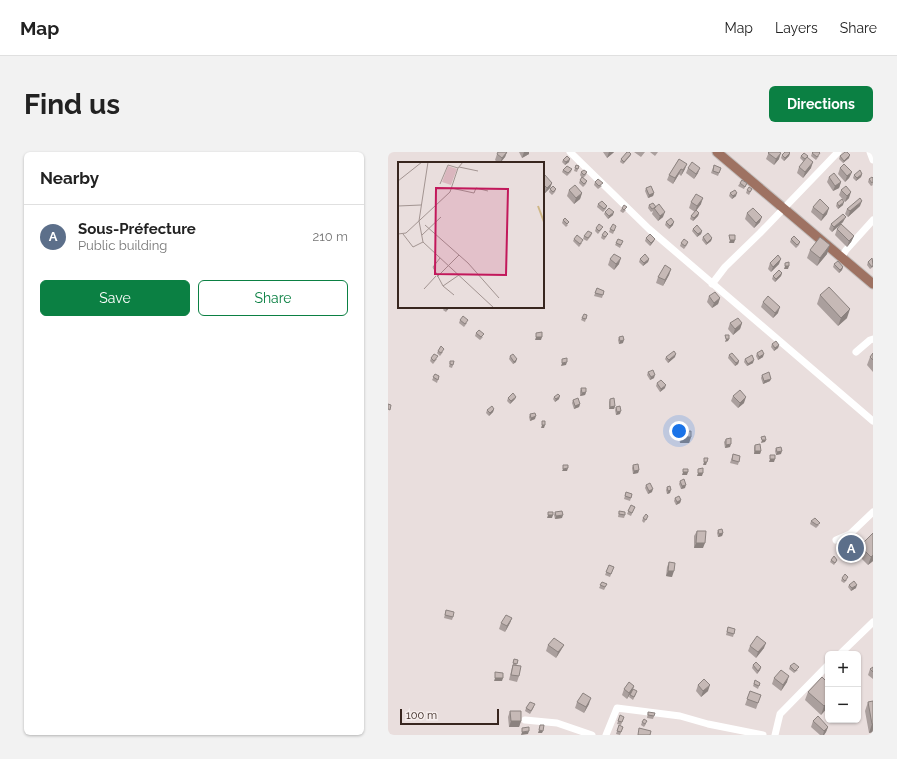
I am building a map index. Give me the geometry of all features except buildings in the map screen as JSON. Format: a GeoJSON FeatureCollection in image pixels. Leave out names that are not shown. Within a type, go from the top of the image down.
{"type":"FeatureCollection","features":[{"type":"Feature","properties":{"kind":"main road"},"geometry":{"type":"LineString","coordinates":[[717,152],[873,284]]}},
{"type":"Feature","properties":{"kind":"street"},"geometry":{"type":"LineString","coordinates":[[570,152],[650,230],[873,421]]}},
{"type":"Feature","properties":{"kind":"street"},"geometry":{"type":"LineString","coordinates":[[712,284],[724,267],[838,152]]}},
{"type":"Feature","properties":{"kind":"street"},"geometry":{"type":"LineString","coordinates":[[870,152],[873,160]]}},
{"type":"Feature","properties":{"kind":"street"},"geometry":{"type":"LineString","coordinates":[[841,258],[846,250],[873,220]]}},
{"type":"Feature","properties":{"kind":"street"},"geometry":{"type":"LineString","coordinates":[[856,352],[873,339]]}},
{"type":"Feature","properties":{"kind":"street"},"geometry":{"type":"LineString","coordinates":[[836,540],[850,534],[873,512]]}},
{"type":"Feature","properties":{"kind":"street"},"geometry":{"type":"LineString","coordinates":[[843,651],[873,622]]}},
{"type":"Feature","properties":{"kind":"street"},"geometry":{"type":"LineString","coordinates":[[775,735],[780,714],[825,668]]}},
{"type":"Feature","properties":{"kind":"street"},"geometry":{"type":"LineString","coordinates":[[606,735],[617,708],[680,716],[708,724],[763,735]]}},
{"type":"Feature","properties":{"kind":"street"},"geometry":{"type":"LineString","coordinates":[[525,720],[557,723],[592,735]]}},
{"type":"Feature","properties":{"kind":"place","name":"Sous-Préfecture"},"geometry":{"type":"Point","coordinates":[851,548]}}]}
